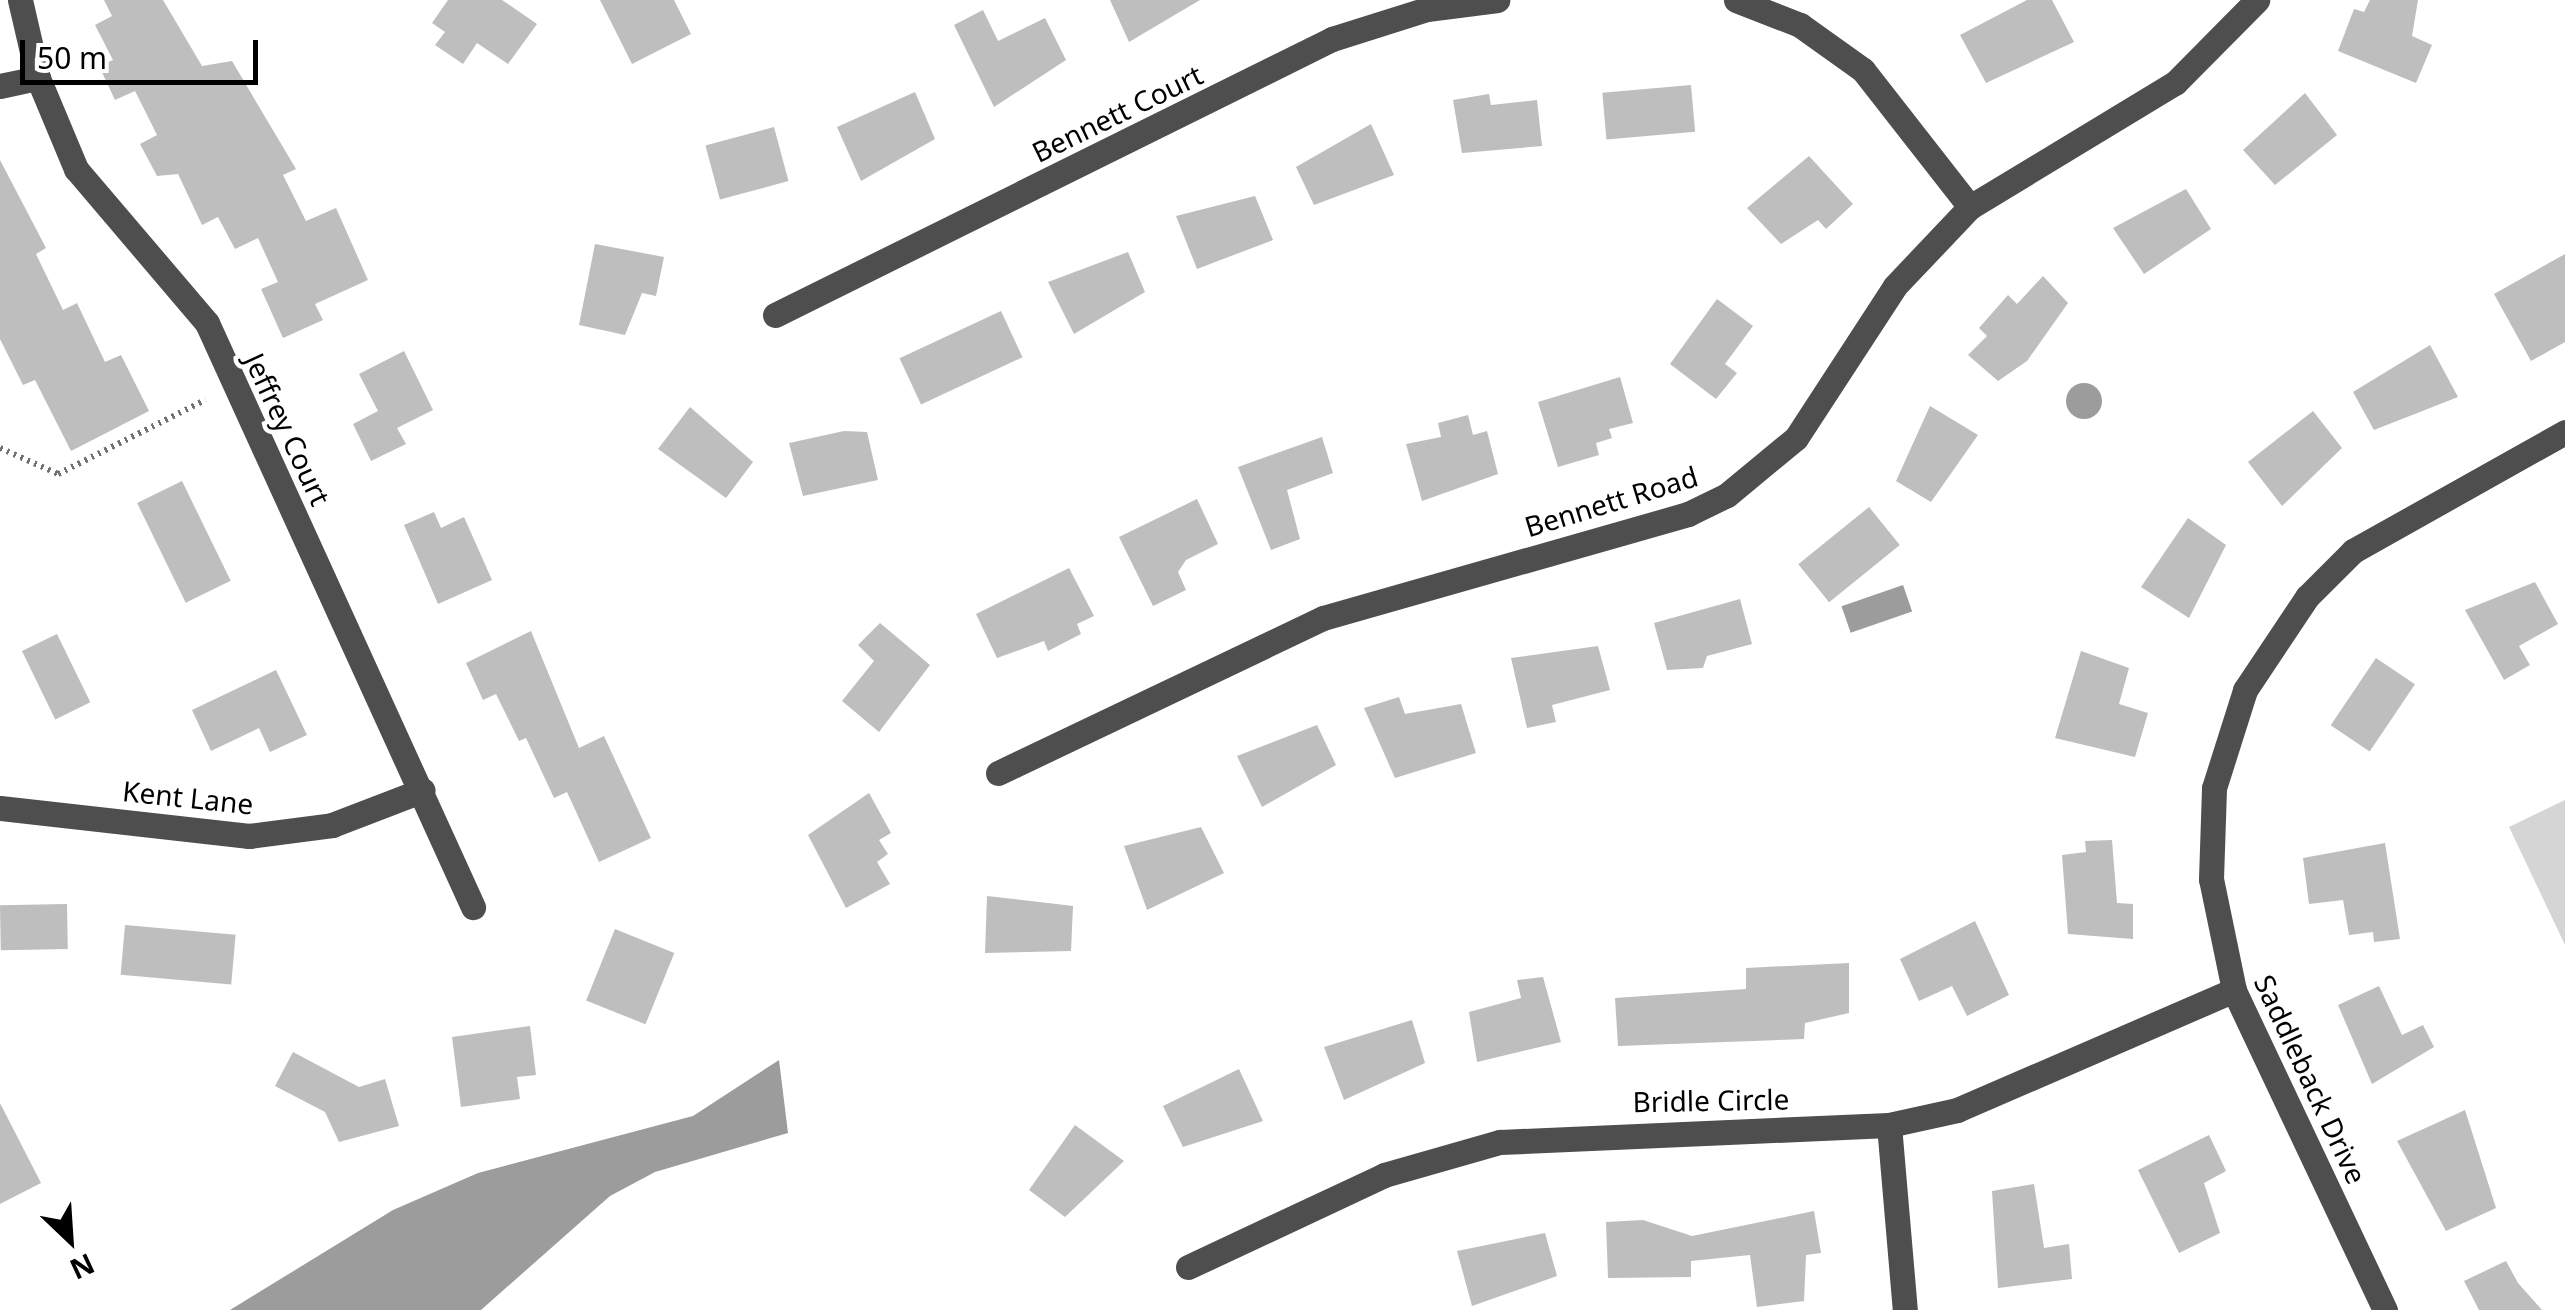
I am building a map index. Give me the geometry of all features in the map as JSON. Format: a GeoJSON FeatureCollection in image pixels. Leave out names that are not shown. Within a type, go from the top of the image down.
{"type":"FeatureCollection","features":[{"type":"Feature","properties":{"kind":"street","name":"Jeffrey Court"},"geometry":{"type":"LineString","coordinates":[[20,0],[38,78],[76,169],[207,323],[474,907]]}},
{"type":"Feature","properties":{"kind":"street","name":"Bennett Court"},"geometry":{"type":"LineString","coordinates":[[775,315],[1332,40],[1427,9],[1497,0]]}},
{"type":"Feature","properties":{"kind":"street"},"geometry":{"type":"LineString","coordinates":[[1736,0],[1800,24],[1863,70],[1970,207]]}},
{"type":"Feature","properties":{"kind":"street","name":"Bennett Road"},"geometry":{"type":"LineString","coordinates":[[998,773],[1323,618],[1688,514],[1727,494],[1796,438],[1895,286],[1970,207],[2175,83],[2258,0]]}},
{"type":"Feature","properties":{"kind":"street"},"geometry":{"type":"LineString","coordinates":[[0,86],[38,78]]}},
{"type":"Feature","properties":{"kind":"street","name":"Saddleback Drive"},"geometry":{"type":"LineString","coordinates":[[2385,1310],[2234,990],[2210,879],[2211,830],[2226,740],[2255,673],[2306,597],[2353,552],[2565,432]]}},
{"type":"Feature","properties":{"kind":"street","name":"Kent Lane"},"geometry":{"type":"LineString","coordinates":[[0,808],[249,836],[332,826],[423,790]]}},
{"type":"Feature","properties":{"kind":"street","name":"Bridle Circle"},"geometry":{"type":"LineString","coordinates":[[1188,1267],[1384,1175],[1500,1142],[1889,1125],[1994,1098],[2234,990]]}},
{"type":"Feature","properties":{"kind":"street"},"geometry":{"type":"LineString","coordinates":[[1889,1125],[1905,1310]]}},
{"type":"Feature","properties":{"kind":"path"},"geometry":{"type":"LineString","coordinates":[[0,448],[58,474],[205,400]]}},
{"type":"Feature","properties":{"kind":"shaded area"},"geometry":{"type":"Polygon","coordinates":[[[2084,383],[2096,389],[2102,401],[2096,413],[2084,419],[2072,413],[2066,401],[2072,389],[2084,383]]]}},
{"type":"Feature","properties":{"kind":"shaded area"},"geometry":{"type":"Polygon","coordinates":[[[1903,585],[1912,611],[1851,633],[1842,606],[1903,585]]]}},
{"type":"Feature","properties":{"kind":"shaded area"},"geometry":{"type":"Polygon","coordinates":[[[2565,800],[2565,945],[2509,827],[2565,800]]]}},
{"type":"Feature","properties":{"kind":"shaded area"},"geometry":{"type":"Polygon","coordinates":[[[779,1060],[788,1133],[655,1172],[610,1196],[481,1310],[230,1310],[393,1210],[478,1173],[693,1116],[779,1060]]]}},
{"type":"Feature","properties":{"kind":"building"},"geometry":{"type":"Polygon","coordinates":[[[104,0],[163,0],[202,66],[232,61],[296,169],[283,175],[306,221],[336,208],[368,280],[315,304],[323,320],[283,338],[261,289],[278,282],[258,238],[235,249],[218,217],[202,225],[178,174],[157,176],[140,144],[157,135],[135,91],[115,100],[99,66],[113,60],[95,25],[112,16],[104,0]]]}},
{"type":"Feature","properties":{"kind":"building"},"geometry":{"type":"Polygon","coordinates":[[[448,0],[502,0],[537,24],[508,64],[477,43],[463,64],[435,45],[445,32],[432,23],[448,0]]]}},
{"type":"Feature","properties":{"kind":"building"},"geometry":{"type":"Polygon","coordinates":[[[600,0],[674,0],[691,34],[632,64],[600,0]]]}},
{"type":"Feature","properties":{"kind":"building"},"geometry":{"type":"Polygon","coordinates":[[[1110,0],[1200,0],[1129,42],[1110,0]]]}},
{"type":"Feature","properties":{"kind":"building"},"geometry":{"type":"Polygon","coordinates":[[[2027,0],[2052,0],[2074,42],[1986,83],[1960,35],[2027,0]]]}},
{"type":"Feature","properties":{"kind":"building"},"geometry":{"type":"Polygon","coordinates":[[[2370,0],[2418,0],[2412,36],[2432,45],[2416,83],[2338,51],[2354,9],[2364,12],[2370,0]]]}},
{"type":"Feature","properties":{"kind":"building"},"geometry":{"type":"Polygon","coordinates":[[[983,10],[998,41],[1045,18],[1066,60],[994,107],[954,25],[983,10]]]}},
{"type":"Feature","properties":{"kind":"building"},"geometry":{"type":"Polygon","coordinates":[[[1691,85],[1695,132],[1606,140],[1602,93],[1691,85]]]}},
{"type":"Feature","properties":{"kind":"building"},"geometry":{"type":"Polygon","coordinates":[[[915,92],[935,139],[861,181],[837,127],[915,92]]]}},
{"type":"Feature","properties":{"kind":"building"},"geometry":{"type":"Polygon","coordinates":[[[2305,93],[2337,135],[2275,185],[2243,150],[2305,93]]]}},
{"type":"Feature","properties":{"kind":"building"},"geometry":{"type":"Polygon","coordinates":[[[1489,94],[1491,105],[1537,100],[1542,146],[1462,153],[1453,100],[1489,94]]]}},
{"type":"Feature","properties":{"kind":"building"},"geometry":{"type":"Polygon","coordinates":[[[1371,124],[1394,175],[1314,205],[1296,167],[1371,124]]]}},
{"type":"Feature","properties":{"kind":"building"},"geometry":{"type":"Polygon","coordinates":[[[774,127],[788,181],[720,199],[705,145],[774,127]]]}},
{"type":"Feature","properties":{"kind":"building"},"geometry":{"type":"Polygon","coordinates":[[[1809,156],[1853,204],[1826,229],[1818,220],[1781,244],[1747,208],[1809,156]]]}},
{"type":"Feature","properties":{"kind":"building"},"geometry":{"type":"Polygon","coordinates":[[[0,160],[46,248],[36,254],[63,310],[77,303],[105,362],[121,355],[149,411],[71,451],[35,380],[23,385],[0,339],[0,160]]]}},
{"type":"Feature","properties":{"kind":"building"},"geometry":{"type":"Polygon","coordinates":[[[2186,189],[2211,229],[2144,274],[2113,228],[2186,189]]]}},
{"type":"Feature","properties":{"kind":"building"},"geometry":{"type":"Polygon","coordinates":[[[1255,196],[1273,240],[1197,269],[1176,216],[1255,196]]]}},
{"type":"Feature","properties":{"kind":"building"},"geometry":{"type":"Polygon","coordinates":[[[595,244],[664,257],[656,296],[642,293],[625,335],[579,325],[595,244]]]}},
{"type":"Feature","properties":{"kind":"building"},"geometry":{"type":"Polygon","coordinates":[[[1128,252],[1145,292],[1074,334],[1048,282],[1128,252]]]}},
{"type":"Feature","properties":{"kind":"building"},"geometry":{"type":"Polygon","coordinates":[[[2565,254],[2565,342],[2531,361],[2494,294],[2565,254]]]}},
{"type":"Feature","properties":{"kind":"building"},"geometry":{"type":"Polygon","coordinates":[[[2043,276],[2068,303],[2027,361],[1998,381],[1968,355],[1987,336],[1979,328],[2008,295],[2017,304],[2043,276]]]}},
{"type":"Feature","properties":{"kind":"building"},"geometry":{"type":"Polygon","coordinates":[[[1717,299],[1753,326],[1725,364],[1737,373],[1716,399],[1670,364],[1717,299]]]}},
{"type":"Feature","properties":{"kind":"building"},"geometry":{"type":"Polygon","coordinates":[[[1001,311],[1023,357],[921,405],[899,358],[1001,311]]]}},
{"type":"Feature","properties":{"kind":"building"},"geometry":{"type":"Polygon","coordinates":[[[2430,345],[2458,397],[2374,430],[2353,392],[2430,345]]]}},
{"type":"Feature","properties":{"kind":"building"},"geometry":{"type":"Polygon","coordinates":[[[404,351],[433,410],[397,428],[406,444],[371,461],[353,424],[378,411],[359,374],[404,351]]]}},
{"type":"Feature","properties":{"kind":"building"},"geometry":{"type":"Polygon","coordinates":[[[1620,377],[1633,423],[1609,429],[1612,438],[1596,443],[1599,455],[1558,467],[1538,402],[1620,377]]]}},
{"type":"Feature","properties":{"kind":"building"},"geometry":{"type":"Polygon","coordinates":[[[1930,406],[1978,435],[1931,502],[1896,481],[1930,406]]]}},
{"type":"Feature","properties":{"kind":"building"},"geometry":{"type":"Polygon","coordinates":[[[690,407],[753,462],[726,498],[658,449],[690,407]]]}},
{"type":"Feature","properties":{"kind":"building"},"geometry":{"type":"Polygon","coordinates":[[[2313,411],[2342,448],[2282,506],[2248,462],[2313,411]]]}},
{"type":"Feature","properties":{"kind":"building"},"geometry":{"type":"Polygon","coordinates":[[[1468,415],[1473,435],[1487,431],[1498,474],[1422,501],[1406,444],[1441,437],[1438,423],[1468,415]]]}},
{"type":"Feature","properties":{"kind":"building"},"geometry":{"type":"Polygon","coordinates":[[[844,431],[867,432],[878,480],[803,496],[789,443],[844,431]]]}},
{"type":"Feature","properties":{"kind":"building"},"geometry":{"type":"Polygon","coordinates":[[[1322,437],[1333,473],[1287,490],[1300,539],[1271,550],[1238,467],[1322,437]]]}},
{"type":"Feature","properties":{"kind":"building"},"geometry":{"type":"Polygon","coordinates":[[[182,481],[231,581],[186,603],[137,503],[182,481]]]}},
{"type":"Feature","properties":{"kind":"building"},"geometry":{"type":"Polygon","coordinates":[[[1197,499],[1218,544],[1186,560],[1178,572],[1186,590],[1153,606],[1119,537],[1197,499]]]}},
{"type":"Feature","properties":{"kind":"building"},"geometry":{"type":"Polygon","coordinates":[[[1869,507],[1900,545],[1829,602],[1798,564],[1869,507]]]}},
{"type":"Feature","properties":{"kind":"building"},"geometry":{"type":"Polygon","coordinates":[[[434,512],[441,528],[464,517],[492,580],[438,604],[404,525],[434,512]]]}},
{"type":"Feature","properties":{"kind":"building"},"geometry":{"type":"Polygon","coordinates":[[[2188,518],[2226,545],[2189,618],[2141,587],[2188,518]]]}},
{"type":"Feature","properties":{"kind":"building"},"geometry":{"type":"Polygon","coordinates":[[[1069,568],[1094,616],[1077,624],[1081,634],[1048,651],[1044,641],[997,658],[976,614],[1069,568]]]}},
{"type":"Feature","properties":{"kind":"building"},"geometry":{"type":"Polygon","coordinates":[[[2535,582],[2558,624],[2519,646],[2530,665],[2504,680],[2465,610],[2535,582]]]}},
{"type":"Feature","properties":{"kind":"building"},"geometry":{"type":"Polygon","coordinates":[[[1740,599],[1752,644],[1707,656],[1703,668],[1667,670],[1654,623],[1740,599]]]}},
{"type":"Feature","properties":{"kind":"building"},"geometry":{"type":"Polygon","coordinates":[[[880,623],[930,665],[879,732],[842,701],[874,661],[858,645],[880,623]]]}},
{"type":"Feature","properties":{"kind":"building"},"geometry":{"type":"Polygon","coordinates":[[[531,631],[579,748],[604,736],[651,838],[599,862],[567,792],[554,798],[526,738],[519,741],[496,694],[483,700],[466,663],[531,631]]]}},
{"type":"Feature","properties":{"kind":"building"},"geometry":{"type":"Polygon","coordinates":[[[57,634],[90,702],[55,719],[22,651],[57,634]]]}},
{"type":"Feature","properties":{"kind":"building"},"geometry":{"type":"Polygon","coordinates":[[[1598,646],[1610,690],[1552,705],[1556,722],[1527,728],[1511,658],[1598,646]]]}},
{"type":"Feature","properties":{"kind":"building"},"geometry":{"type":"Polygon","coordinates":[[[2081,651],[2129,668],[2119,704],[2148,713],[2135,757],[2055,738],[2081,651]]]}},
{"type":"Feature","properties":{"kind":"building"},"geometry":{"type":"Polygon","coordinates":[[[2376,658],[2415,684],[2370,751],[2331,725],[2376,658]]]}},
{"type":"Feature","properties":{"kind":"building"},"geometry":{"type":"Polygon","coordinates":[[[276,670],[307,735],[270,752],[259,728],[211,751],[192,710],[276,670]]]}},
{"type":"Feature","properties":{"kind":"building"},"geometry":{"type":"Polygon","coordinates":[[[1399,697],[1405,714],[1461,704],[1476,753],[1395,778],[1364,708],[1399,697]]]}},
{"type":"Feature","properties":{"kind":"building"},"geometry":{"type":"Polygon","coordinates":[[[1317,725],[1336,765],[1262,807],[1237,756],[1317,725]]]}},
{"type":"Feature","properties":{"kind":"building"},"geometry":{"type":"Polygon","coordinates":[[[869,793],[891,833],[879,840],[888,854],[877,862],[890,884],[846,908],[808,835],[869,793]]]}},
{"type":"Feature","properties":{"kind":"building"},"geometry":{"type":"Polygon","coordinates":[[[1201,827],[1224,873],[1147,910],[1124,846],[1201,827]]]}},
{"type":"Feature","properties":{"kind":"building"},"geometry":{"type":"Polygon","coordinates":[[[2112,840],[2117,903],[2133,904],[2133,939],[2068,934],[2062,855],[2086,852],[2085,841],[2112,840]]]}},
{"type":"Feature","properties":{"kind":"building"},"geometry":{"type":"Polygon","coordinates":[[[2385,843],[2400,939],[2374,942],[2373,932],[2349,935],[2343,900],[2309,904],[2303,858],[2385,843]]]}},
{"type":"Feature","properties":{"kind":"building"},"geometry":{"type":"Polygon","coordinates":[[[987,896],[1073,906],[1071,951],[985,953],[987,896]]]}},
{"type":"Feature","properties":{"kind":"building"},"geometry":{"type":"Polygon","coordinates":[[[67,904],[68,949],[1,950],[0,905],[67,904]]]}},
{"type":"Feature","properties":{"kind":"building"},"geometry":{"type":"Polygon","coordinates":[[[1975,921],[2009,995],[1967,1016],[1952,986],[1919,1001],[1900,959],[1975,921]]]}},
{"type":"Feature","properties":{"kind":"building"},"geometry":{"type":"Polygon","coordinates":[[[125,925],[236,935],[231,984],[121,975],[125,925]]]}},
{"type":"Feature","properties":{"kind":"building"},"geometry":{"type":"Polygon","coordinates":[[[615,929],[674,953],[645,1024],[586,1000],[615,929]]]}},
{"type":"Feature","properties":{"kind":"building"},"geometry":{"type":"Polygon","coordinates":[[[1849,963],[1849,1013],[1805,1023],[1804,1039],[1618,1046],[1615,998],[1746,989],[1746,968],[1849,963]]]}},
{"type":"Feature","properties":{"kind":"building"},"geometry":{"type":"Polygon","coordinates":[[[1543,977],[1561,1042],[1477,1062],[1469,1012],[1521,998],[1517,980],[1543,977]]]}},
{"type":"Feature","properties":{"kind":"building"},"geometry":{"type":"Polygon","coordinates":[[[2379,986],[2402,1035],[2423,1025],[2434,1047],[2372,1084],[2338,1005],[2379,986]]]}},
{"type":"Feature","properties":{"kind":"building"},"geometry":{"type":"Polygon","coordinates":[[[1412,1020],[1425,1063],[1344,1100],[1324,1047],[1412,1020]]]}},
{"type":"Feature","properties":{"kind":"building"},"geometry":{"type":"Polygon","coordinates":[[[530,1026],[536,1075],[517,1077],[520,1099],[461,1107],[452,1037],[530,1026]]]}},
{"type":"Feature","properties":{"kind":"building"},"geometry":{"type":"Polygon","coordinates":[[[293,1052],[359,1087],[385,1079],[399,1126],[339,1142],[325,1112],[275,1086],[293,1052]]]}},
{"type":"Feature","properties":{"kind":"building"},"geometry":{"type":"Polygon","coordinates":[[[1239,1069],[1263,1121],[1183,1147],[1163,1106],[1239,1069]]]}},
{"type":"Feature","properties":{"kind":"building"},"geometry":{"type":"Polygon","coordinates":[[[0,1103],[41,1183],[0,1204],[0,1103]]]}},
{"type":"Feature","properties":{"kind":"building"},"geometry":{"type":"Polygon","coordinates":[[[2465,1110],[2496,1208],[2446,1231],[2397,1141],[2465,1110]]]}},
{"type":"Feature","properties":{"kind":"building"},"geometry":{"type":"Polygon","coordinates":[[[1075,1125],[1124,1161],[1065,1217],[1029,1190],[1075,1125]]]}},
{"type":"Feature","properties":{"kind":"building"},"geometry":{"type":"Polygon","coordinates":[[[2209,1135],[2226,1171],[2204,1183],[2220,1233],[2179,1253],[2138,1170],[2209,1135]]]}},
{"type":"Feature","properties":{"kind":"building"},"geometry":{"type":"Polygon","coordinates":[[[2034,1184],[2044,1248],[2069,1244],[2072,1279],[1998,1288],[1992,1191],[2034,1184]]]}},
{"type":"Feature","properties":{"kind":"building"},"geometry":{"type":"Polygon","coordinates":[[[1814,1211],[1821,1253],[1806,1255],[1804,1301],[1757,1307],[1750,1255],[1691,1261],[1691,1277],[1608,1278],[1606,1222],[1643,1220],[1692,1236],[1814,1211]]]}},
{"type":"Feature","properties":{"kind":"building"},"geometry":{"type":"Polygon","coordinates":[[[1545,1233],[1557,1276],[1472,1306],[1457,1251],[1545,1233]]]}},
{"type":"Feature","properties":{"kind":"building"},"geometry":{"type":"Polygon","coordinates":[[[2506,1261],[2518,1283],[2542,1310],[2479,1310],[2464,1281],[2506,1261]]]}}]}
